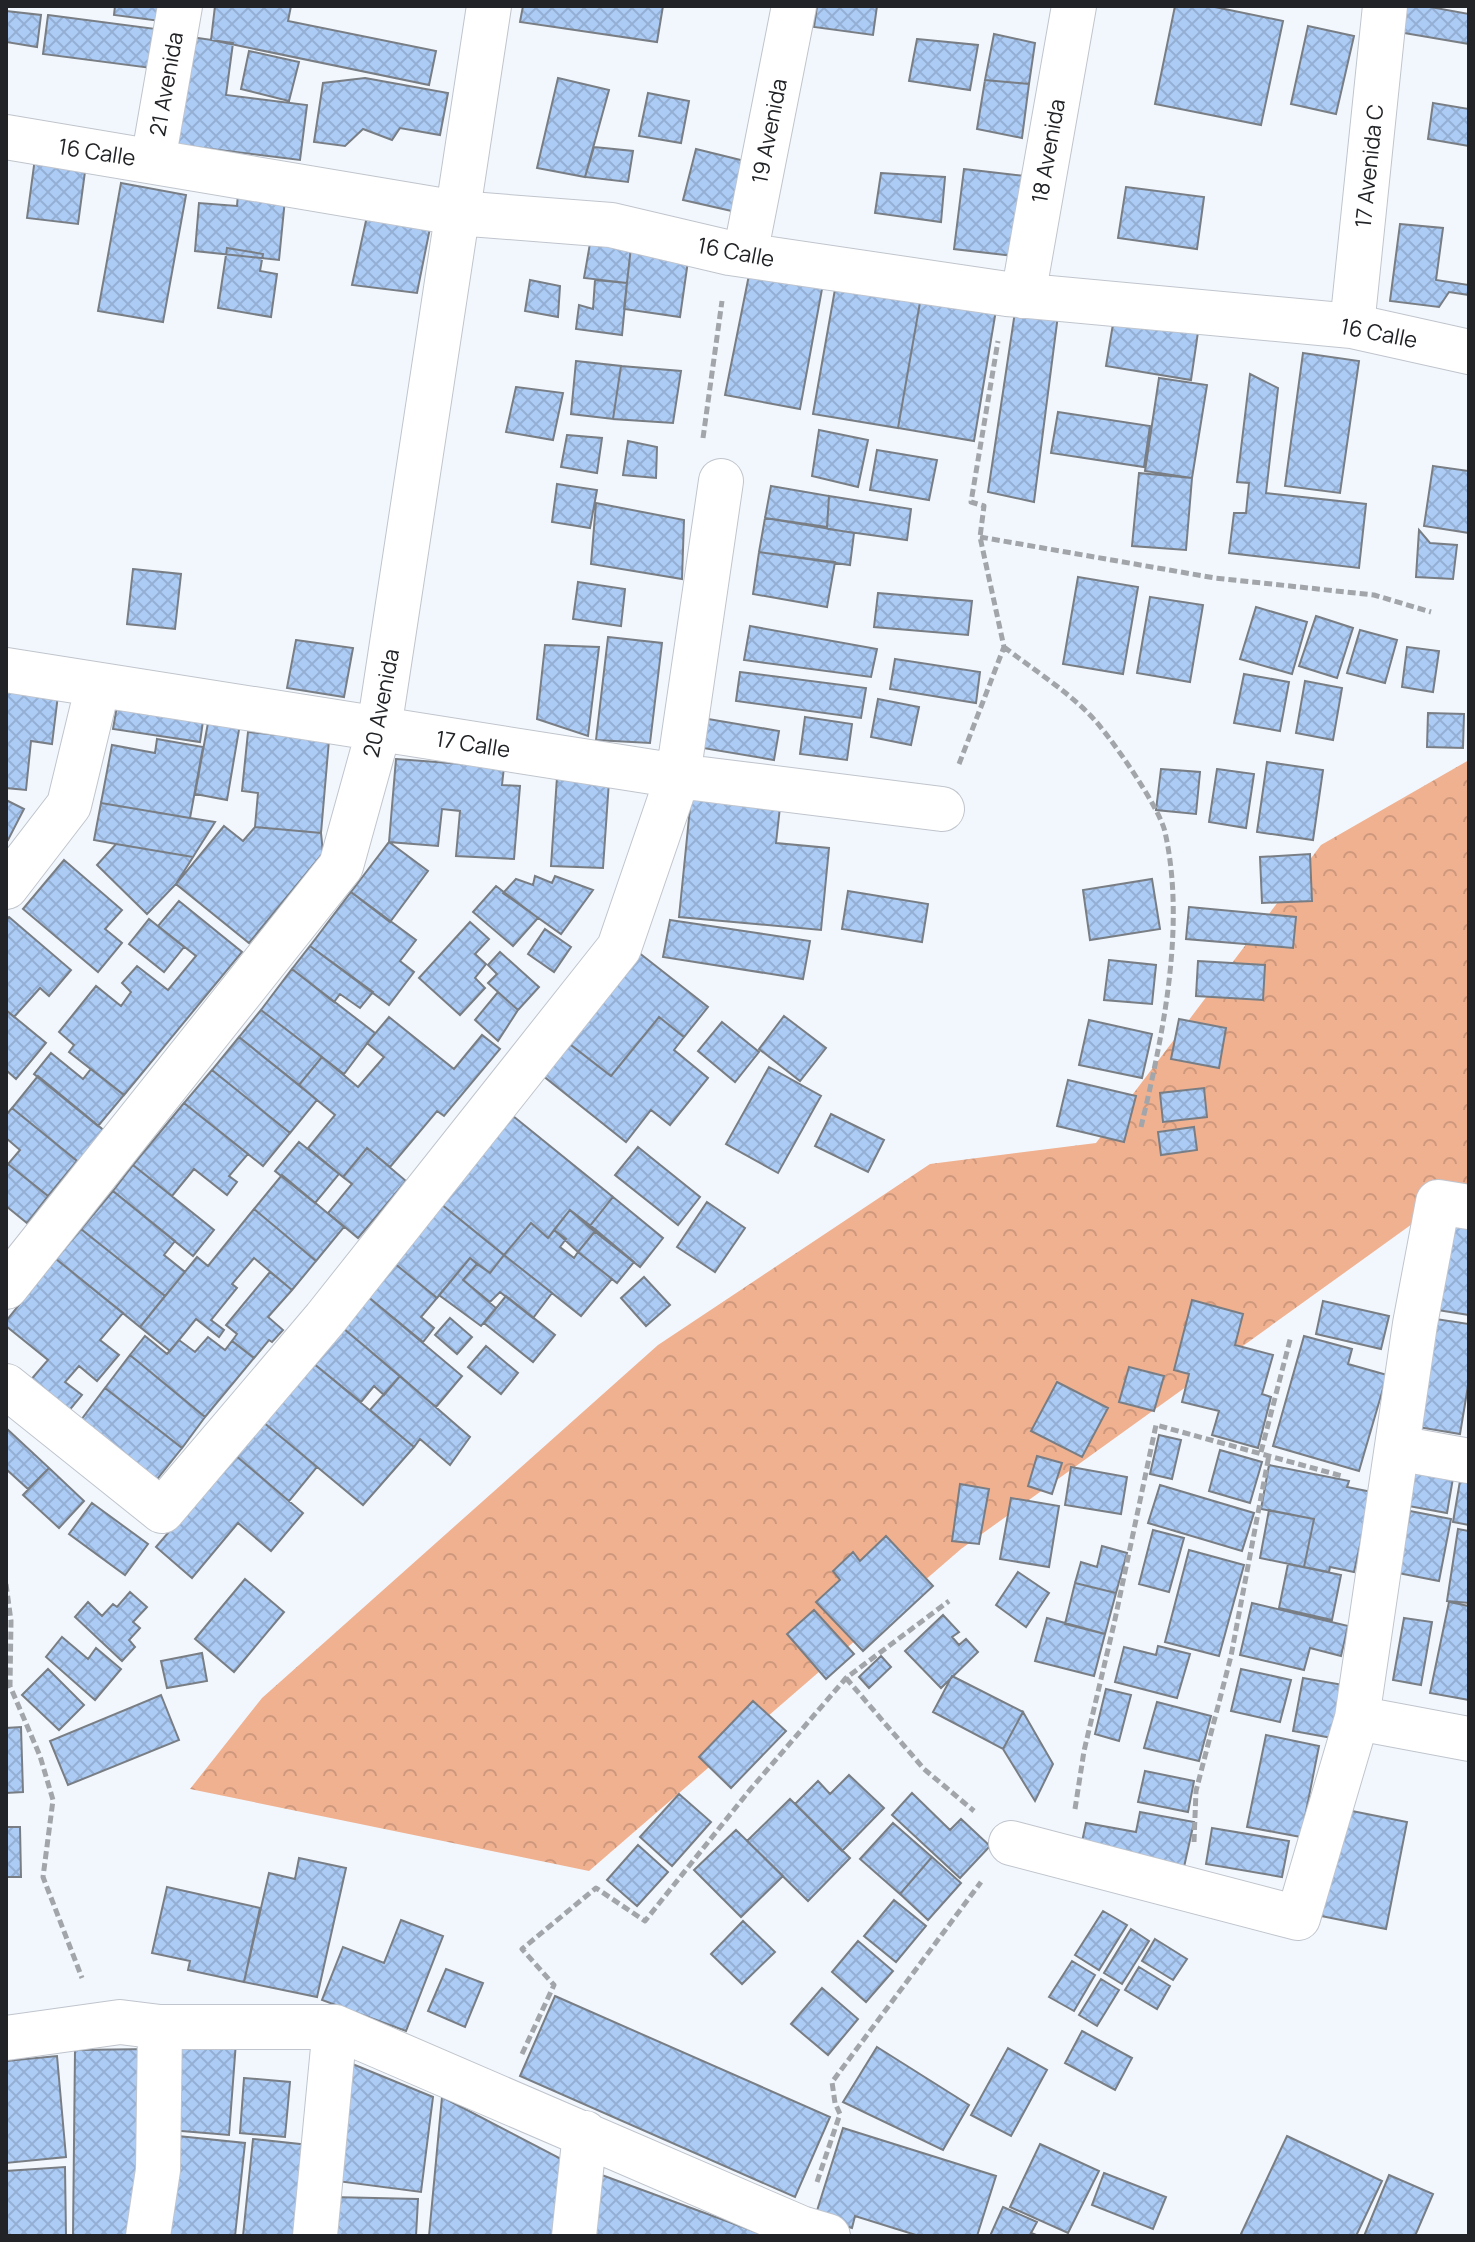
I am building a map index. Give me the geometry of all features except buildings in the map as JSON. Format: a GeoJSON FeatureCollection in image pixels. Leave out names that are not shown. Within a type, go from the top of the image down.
{"type":"FeatureCollection","features":[{"type":"Feature","properties":{"kind":"street","name":"21 Avenida"},"geometry":{"type":"LineString","coordinates":[[153,161],[180,6]]}},
{"type":"Feature","properties":{"kind":"street","name":"20 Avenida"},"geometry":{"type":"LineString","coordinates":[[6,1287],[341,866],[379,729],[489,6]]}},
{"type":"Feature","properties":{"kind":"street","name":"19 Avenida"},"geometry":{"type":"LineString","coordinates":[[738,254],[794,6]]}},
{"type":"Feature","properties":{"kind":"street","name":"18 Avenida"},"geometry":{"type":"LineString","coordinates":[[1015,295],[1074,6]]}},
{"type":"Feature","properties":{"kind":"street","name":"17 Avenida C"},"geometry":{"type":"LineString","coordinates":[[1352,326],[1385,6]]}},
{"type":"Feature","properties":{"kind":"street","name":"16 Calle"},"geometry":{"type":"LineString","coordinates":[[6,137],[457,213],[611,225],[738,254],[1015,295],[1352,326],[1469,352]]}},
{"type":"Feature","properties":{"kind":"street"},"geometry":{"type":"LineString","coordinates":[[6,1386],[162,1511],[325,1319],[619,948],[678,776],[721,481]]}},
{"type":"Feature","properties":{"kind":"street","name":"17 Calle"},"geometry":{"type":"LineString","coordinates":[[6,670],[678,776],[942,809]]}},
{"type":"Feature","properties":{"kind":"street"},"geometry":{"type":"LineString","coordinates":[[6,887],[69,805],[98,685]]}},
{"type":"Feature","properties":{"kind":"street"},"geometry":{"type":"LineString","coordinates":[[1011,1843],[1298,1918],[1357,1718],[1415,1324],[1438,1202],[1469,1207]]}},
{"type":"Feature","properties":{"kind":"street"},"geometry":{"type":"LineString","coordinates":[[1397,1448],[1469,1461]]}},
{"type":"Feature","properties":{"kind":"street"},"geometry":{"type":"LineString","coordinates":[[1357,1718],[1469,1739]]}},
{"type":"Feature","properties":{"kind":"street"},"geometry":{"type":"LineString","coordinates":[[6,2038],[120,2022],[160,2027],[335,2027],[819,2234]]}},
{"type":"Feature","properties":{"kind":"street"},"geometry":{"type":"LineString","coordinates":[[148,2236],[158,2170],[160,2027]]}},
{"type":"Feature","properties":{"kind":"street"},"geometry":{"type":"LineString","coordinates":[[315,2236],[335,2027]]}},
{"type":"Feature","properties":{"kind":"street"},"geometry":{"type":"LineString","coordinates":[[574,2236],[585,2133]]}},
{"type":"Feature","properties":{"kind":"path"},"geometry":{"type":"LineString","coordinates":[[721,481],[699,470],[738,254]]}},
{"type":"Feature","properties":{"kind":"path"},"geometry":{"type":"LineString","coordinates":[[942,809],[1004,647],[980,537],[984,506],[971,502],[1015,295]]}},
{"type":"Feature","properties":{"kind":"path"},"geometry":{"type":"LineString","coordinates":[[980,537],[1215,578],[1374,595],[1431,612]]}},
{"type":"Feature","properties":{"kind":"path"},"geometry":{"type":"LineString","coordinates":[[1004,647],[1090,714],[1131,769],[1165,829],[1173,902],[1168,984],[1158,1057],[1141,1127]]}},
{"type":"Feature","properties":{"kind":"path"},"geometry":{"type":"LineString","coordinates":[[1261,1452],[1291,1336]]}},
{"type":"Feature","properties":{"kind":"path"},"geometry":{"type":"LineString","coordinates":[[1068,1858],[1084,1751],[1156,1425],[1345,1476],[1390,1497]]}},
{"type":"Feature","properties":{"kind":"path"},"geometry":{"type":"LineString","coordinates":[[1192,1891],[1196,1791],[1231,1656],[1269,1455]]}},
{"type":"Feature","properties":{"kind":"path"},"geometry":{"type":"LineString","coordinates":[[6,1584],[11,1621],[10,1686],[40,1756],[53,1800],[43,1877],[100,2025]]}},
{"type":"Feature","properties":{"kind":"path"},"geometry":{"type":"LineString","coordinates":[[502,2098],[554,1985],[522,1949],[596,1888],[645,1921],[749,1791],[846,1678],[949,1601]]}},
{"type":"Feature","properties":{"kind":"path"},"geometry":{"type":"LineString","coordinates":[[819,2234],[840,2114],[832,2082],[1011,1843],[924,1769],[846,1678]]}},
{"type":"Feature","properties":{"kind":"green space"},"geometry":{"type":"Polygon","coordinates":[[[1469,760],[1469,1183],[961,1549],[589,1871],[190,1789],[262,1698],[658,1345],[930,1164],[1096,1143],[1321,845],[1469,760]]]}}]}
